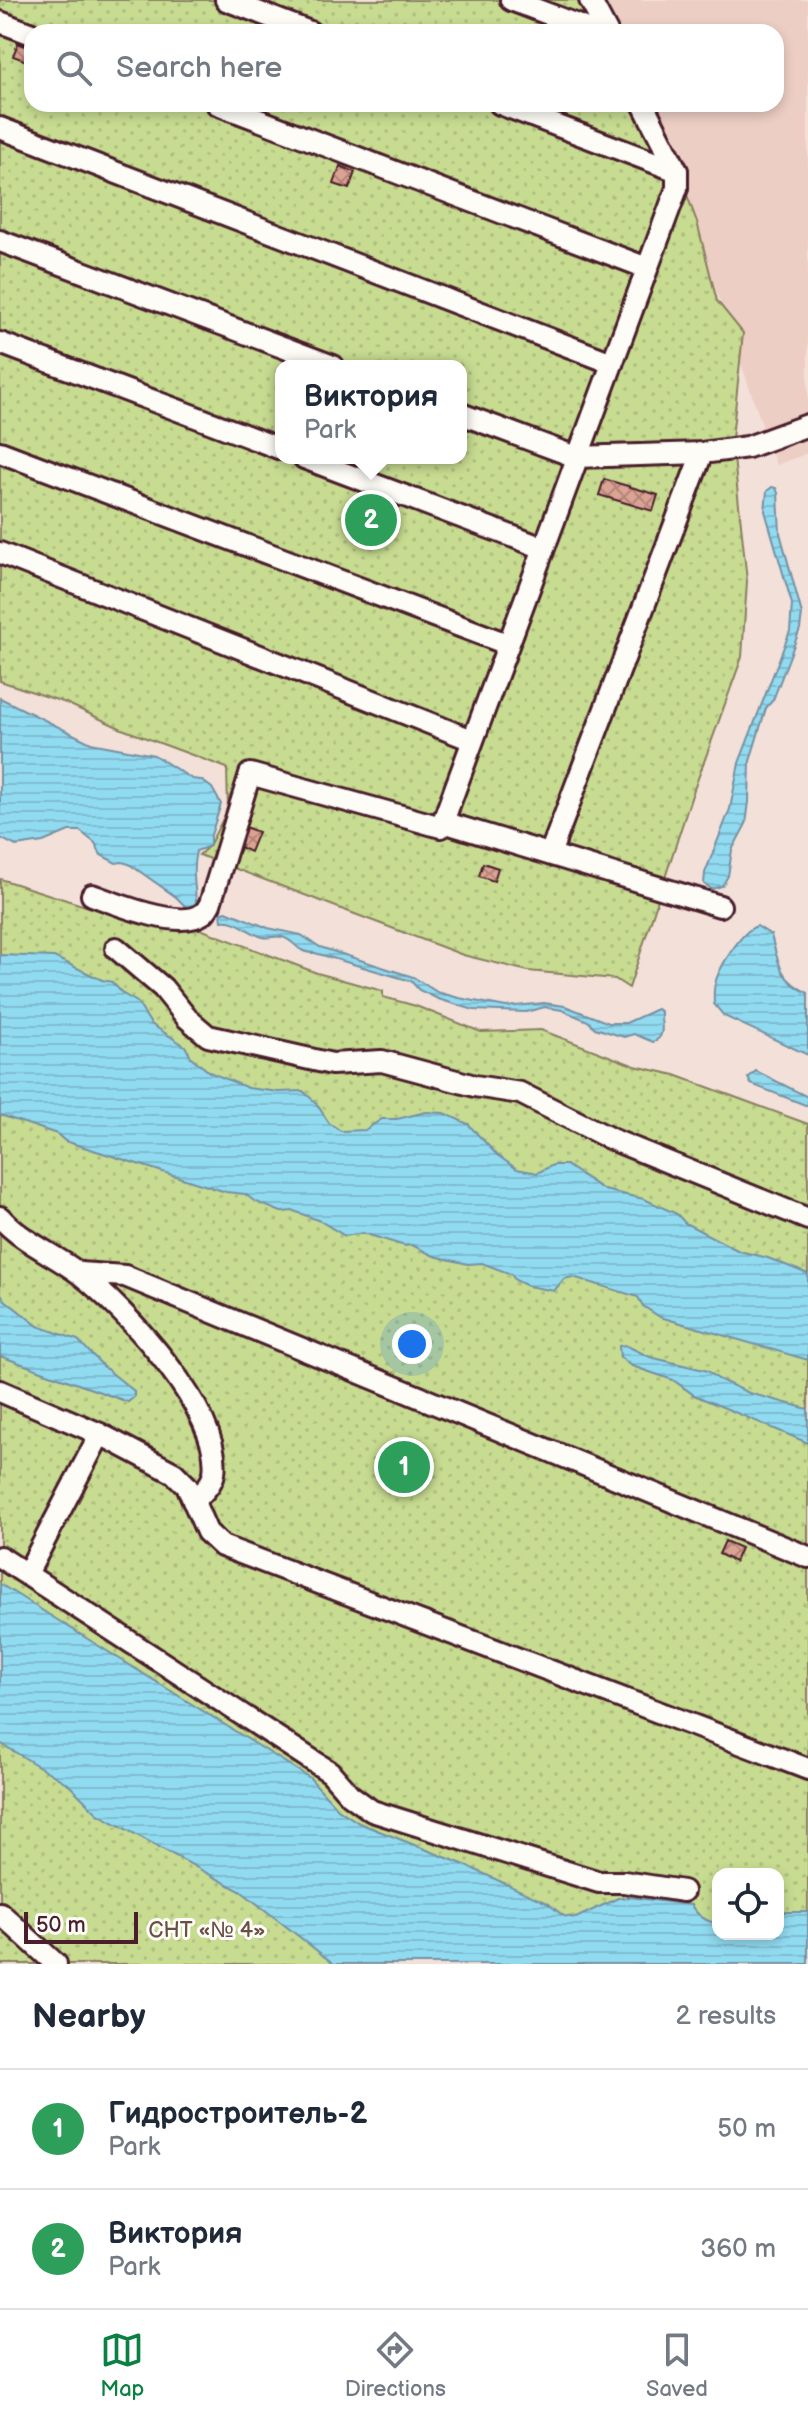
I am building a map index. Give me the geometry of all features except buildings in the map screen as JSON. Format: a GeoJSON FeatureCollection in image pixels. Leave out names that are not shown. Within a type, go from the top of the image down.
{"type":"FeatureCollection","features":[{"type":"Feature","properties":{"kind":"street"},"geometry":{"type":"LineString","coordinates":[[226,0],[289,24]]}},
{"type":"Feature","properties":{"kind":"street"},"geometry":{"type":"LineString","coordinates":[[511,0],[575,24]]}},
{"type":"Feature","properties":{"kind":"street"},"geometry":{"type":"LineString","coordinates":[[590,0],[603,24]]}},
{"type":"Feature","properties":{"kind":"street"},"geometry":{"type":"LineString","coordinates":[[0,22],[24,31]]}},
{"type":"Feature","properties":{"kind":"street"},"geometry":{"type":"LineString","coordinates":[[238,112],[647,268]]}},
{"type":"Feature","properties":{"kind":"street"},"geometry":{"type":"LineString","coordinates":[[521,112],[677,171]]}},
{"type":"Feature","properties":{"kind":"street"},"geometry":{"type":"LineString","coordinates":[[92,895],[135,911],[186,919],[202,915],[210,904],[250,774],[441,827],[677,188],[677,171],[647,112]]}},
{"type":"Feature","properties":{"kind":"street"},"geometry":{"type":"LineString","coordinates":[[0,128],[612,363]]}},
{"type":"Feature","properties":{"kind":"street"},"geometry":{"type":"LineString","coordinates":[[0,241],[317,360]]}},
{"type":"Feature","properties":{"kind":"street"},"geometry":{"type":"LineString","coordinates":[[0,343],[275,447]]}},
{"type":"Feature","properties":{"kind":"street"},"geometry":{"type":"LineString","coordinates":[[467,416],[576,457],[702,453],[748,447],[808,425]]}},
{"type":"Feature","properties":{"kind":"street"},"geometry":{"type":"LineString","coordinates":[[0,452],[507,644]]}},
{"type":"Feature","properties":{"kind":"street"},"geometry":{"type":"LineString","coordinates":[[550,854],[702,453]]}},
{"type":"Feature","properties":{"kind":"street"},"geometry":{"type":"LineString","coordinates":[[320,464],[543,548]]}},
{"type":"Feature","properties":{"kind":"street"},"geometry":{"type":"LineString","coordinates":[[0,553],[472,740]]}},
{"type":"Feature","properties":{"kind":"street"},"geometry":{"type":"LineString","coordinates":[[443,822],[720,906]]}},
{"type":"Feature","properties":{"kind":"street"},"geometry":{"type":"LineString","coordinates":[[116,948],[163,988],[187,1018],[208,1036],[332,1064],[382,1061],[475,1086],[520,1093],[611,1139],[808,1219]]}},
{"type":"Feature","properties":{"kind":"street"},"geometry":{"type":"LineString","coordinates":[[0,1217],[28,1241],[79,1273],[117,1305],[164,1358],[205,1425],[215,1452],[214,1476],[204,1493],[193,1501]]}},
{"type":"Feature","properties":{"kind":"street"},"geometry":{"type":"LineString","coordinates":[[79,1273],[125,1276],[808,1557]]}},
{"type":"Feature","properties":{"kind":"street"},"geometry":{"type":"LineString","coordinates":[[0,1391],[100,1434],[174,1473],[187,1486],[207,1532],[222,1546],[808,1769]]}},
{"type":"Feature","properties":{"kind":"street"},"geometry":{"type":"LineString","coordinates":[[27,1574],[100,1434]]}},
{"type":"Feature","properties":{"kind":"street"},"geometry":{"type":"LineString","coordinates":[[0,1557],[330,1772],[350,1795],[372,1811],[599,1882],[624,1882],[683,1891]]}},
{"type":"Feature","properties":{"kind":"street"},"geometry":{"type":"LineString","coordinates":[[0,1913],[46,1961]]}},
{"type":"Feature","properties":{"kind":"shaded area"},"geometry":{"type":"Polygon","coordinates":[[[572,0],[808,0],[808,453],[776,465],[679,183],[638,112],[784,112],[784,24],[586,24],[572,0]]]}},
{"type":"Feature","properties":{"kind":"green space"},"geometry":{"type":"Polygon","coordinates":[[[0,0],[593,0],[606,24],[24,24],[24,112],[652,112],[666,139],[697,222],[717,301],[743,333],[732,439],[747,581],[742,657],[692,795],[629,988],[615,979],[528,971],[463,955],[199,855],[209,846],[228,809],[227,768],[122,729],[66,703],[0,681],[0,0]]]}},
{"type":"Feature","properties":{"kind":"green space","name":"СНТ «№ 4»"},"geometry":{"type":"Polygon","coordinates":[[[0,879],[136,922],[200,929],[317,973],[383,991],[383,997],[416,1006],[481,1032],[541,1030],[635,1066],[675,1075],[808,1124],[808,1964],[0,1964],[0,879]]]}},
{"type":"Feature","properties":{"kind":"water"},"geometry":{"type":"Polygon","coordinates":[[[772,487],[778,493],[780,533],[802,614],[800,629],[773,700],[766,708],[750,761],[746,824],[732,850],[728,876],[722,886],[712,889],[704,884],[705,873],[730,809],[739,763],[790,631],[792,604],[765,511],[767,491],[772,487]]]}},
{"type":"Feature","properties":{"kind":"water"},"geometry":{"type":"Polygon","coordinates":[[[0,698],[91,743],[154,755],[212,788],[221,804],[210,846],[196,851],[196,906],[190,911],[176,897],[129,864],[116,863],[101,855],[95,843],[80,831],[69,831],[43,842],[16,846],[0,838],[0,698]]]}},
{"type":"Feature","properties":{"kind":"water"},"geometry":{"type":"Polygon","coordinates":[[[226,911],[268,928],[301,935],[320,947],[413,977],[437,992],[459,998],[506,1007],[544,1003],[565,1006],[609,1023],[626,1023],[657,1009],[661,1012],[661,1033],[653,1042],[634,1034],[624,1037],[595,1028],[588,1021],[562,1010],[545,1007],[526,1012],[474,1010],[438,999],[419,990],[411,981],[304,951],[282,937],[263,937],[233,922],[222,921],[221,913],[226,911]]]}},
{"type":"Feature","properties":{"kind":"water"},"geometry":{"type":"Polygon","coordinates":[[[757,926],[771,935],[786,976],[808,993],[808,1055],[724,1016],[714,1004],[715,984],[726,960],[738,942],[757,926]]]}},
{"type":"Feature","properties":{"kind":"water"},"geometry":{"type":"Polygon","coordinates":[[[0,955],[54,957],[112,982],[123,994],[137,1002],[151,1024],[185,1046],[191,1057],[209,1072],[248,1088],[303,1091],[316,1103],[329,1123],[341,1131],[365,1130],[382,1119],[426,1112],[444,1113],[468,1124],[497,1155],[517,1169],[537,1173],[553,1165],[566,1165],[604,1190],[644,1199],[677,1214],[685,1223],[739,1251],[768,1258],[808,1274],[808,1360],[660,1317],[643,1306],[638,1297],[573,1277],[564,1279],[554,1291],[528,1286],[515,1280],[511,1274],[482,1263],[468,1264],[434,1256],[412,1245],[405,1246],[363,1233],[345,1236],[320,1221],[294,1211],[281,1212],[245,1194],[226,1192],[65,1141],[57,1134],[0,1115],[0,955]]]}},
{"type":"Feature","properties":{"kind":"water"},"geometry":{"type":"Polygon","coordinates":[[[756,1071],[808,1097],[808,1106],[751,1084],[748,1078],[756,1071]]]}},
{"type":"Feature","properties":{"kind":"water"},"geometry":{"type":"Polygon","coordinates":[[[0,1292],[5,1300],[38,1326],[78,1340],[134,1391],[134,1397],[128,1402],[0,1356],[0,1292]]]}},
{"type":"Feature","properties":{"kind":"water"},"geometry":{"type":"Polygon","coordinates":[[[625,1345],[650,1357],[708,1371],[749,1393],[808,1409],[808,1443],[694,1395],[673,1380],[632,1366],[620,1357],[619,1346],[625,1345]]]}},
{"type":"Feature","properties":{"kind":"water"},"geometry":{"type":"Polygon","coordinates":[[[0,1584],[310,1778],[338,1809],[359,1823],[465,1865],[547,1903],[564,1916],[576,1918],[618,1898],[630,1897],[691,1905],[702,1917],[712,1922],[712,1940],[784,1940],[784,1912],[808,1912],[808,1964],[334,1964],[242,1892],[98,1814],[68,1784],[0,1743],[0,1584]]]}},
{"type":"Feature","properties":{"kind":"place","name":"Виктория"},"geometry":{"type":"Point","coordinates":[371,520]}},
{"type":"Feature","properties":{"kind":"place","name":"Гидростроитель-2"},"geometry":{"type":"Point","coordinates":[404,1467]}}]}
